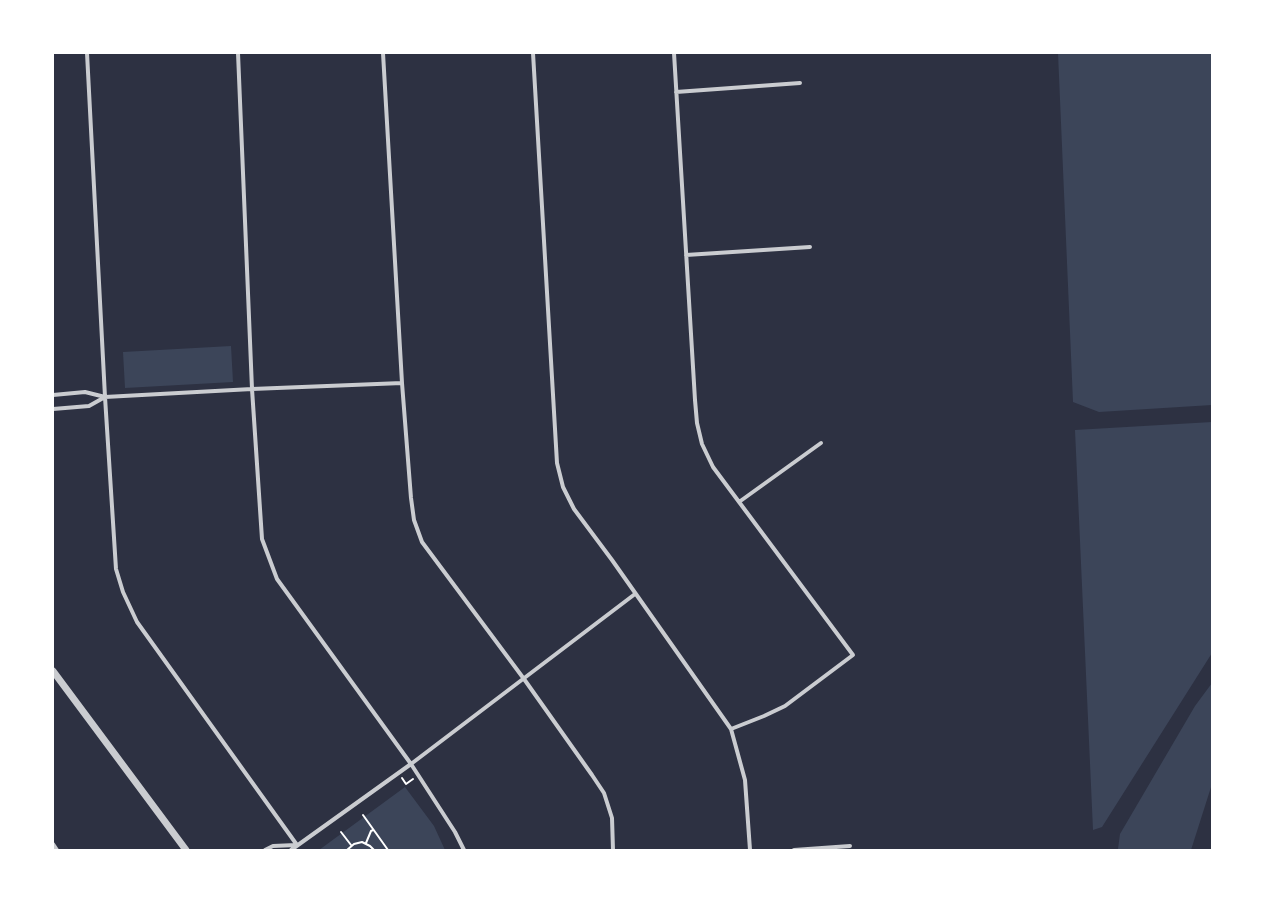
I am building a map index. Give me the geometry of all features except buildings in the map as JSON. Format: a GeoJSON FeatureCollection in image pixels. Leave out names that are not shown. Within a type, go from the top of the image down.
{"type":"FeatureCollection","features":[{"type":"Feature","properties":{"kind":"street"},"geometry":{"type":"LineString","coordinates":[[87,53],[105,396],[116,569],[123,592],[137,622],[297,845]]}},
{"type":"Feature","properties":{"kind":"street"},"geometry":{"type":"LineString","coordinates":[[238,53],[252,389],[262,539],[276,579],[411,764],[455,832],[464,850]]}},
{"type":"Feature","properties":{"kind":"street"},"geometry":{"type":"LineString","coordinates":[[383,53],[402,383],[410,498],[414,520],[422,542],[524,679],[604,793],[612,818],[613,850]]}},
{"type":"Feature","properties":{"kind":"street"},"geometry":{"type":"LineString","coordinates":[[533,53],[557,463],[563,487],[574,510],[731,729],[745,780],[750,850]]}},
{"type":"Feature","properties":{"kind":"street"},"geometry":{"type":"LineString","coordinates":[[674,53],[697,422],[702,444],[713,467],[853,655],[785,706],[731,729]]}},
{"type":"Feature","properties":{"kind":"street"},"geometry":{"type":"LineString","coordinates":[[676,92],[800,83]]}},
{"type":"Feature","properties":{"kind":"street"},"geometry":{"type":"LineString","coordinates":[[686,255],[810,247]]}},
{"type":"Feature","properties":{"kind":"street"},"geometry":{"type":"LineString","coordinates":[[53,395],[85,392],[105,396],[402,383]]}},
{"type":"Feature","properties":{"kind":"street"},"geometry":{"type":"LineString","coordinates":[[53,409],[89,406],[105,396]]}},
{"type":"Feature","properties":{"kind":"street"},"geometry":{"type":"LineString","coordinates":[[739,502],[821,443]]}},
{"type":"Feature","properties":{"kind":"street"},"geometry":{"type":"LineString","coordinates":[[291,850],[411,764],[635,594]]}},
{"type":"Feature","properties":{"kind":"street"},"geometry":{"type":"LineString","coordinates":[[53,671],[186,850]]}},
{"type":"Feature","properties":{"kind":"street"},"geometry":{"type":"LineString","coordinates":[[53,844],[57,850]]}},
{"type":"Feature","properties":{"kind":"street"},"geometry":{"type":"LineString","coordinates":[[265,850],[272,846],[297,845]]}},
{"type":"Feature","properties":{"kind":"street"},"geometry":{"type":"LineString","coordinates":[[794,850],[850,846]]}},
{"type":"Feature","properties":{"kind":"path"},"geometry":{"type":"LineString","coordinates":[[363,815],[388,850]]}},
{"type":"Feature","properties":{"kind":"path"},"geometry":{"type":"LineString","coordinates":[[366,843],[371,831],[373,830]]}},
{"type":"Feature","properties":{"kind":"path"},"geometry":{"type":"LineString","coordinates":[[341,832],[351,845]]}},
{"type":"Feature","properties":{"kind":"path"},"geometry":{"type":"LineString","coordinates":[[347,850],[351,845],[366,843],[374,850]]}},
{"type":"Feature","properties":{"kind":"shaded area"},"geometry":{"type":"Polygon","coordinates":[[[1058,53],[1212,53],[1212,405],[1099,412],[1073,402],[1058,53]]]}},
{"type":"Feature","properties":{"kind":"shaded area"},"geometry":{"type":"Polygon","coordinates":[[[231,346],[233,382],[125,388],[123,352],[231,346]]]}},
{"type":"Feature","properties":{"kind":"shaded area"},"geometry":{"type":"Polygon","coordinates":[[[1212,422],[1212,653],[1102,827],[1093,830],[1075,430],[1212,422]]]}},
{"type":"Feature","properties":{"kind":"shaded area"},"geometry":{"type":"Polygon","coordinates":[[[1212,683],[1212,784],[1191,850],[1118,849],[1120,834],[1195,706],[1212,683]]]}},
{"type":"Feature","properties":{"kind":"shaded area"},"geometry":{"type":"Polygon","coordinates":[[[405,787],[434,826],[445,850],[319,850],[405,787]]]}}]}
